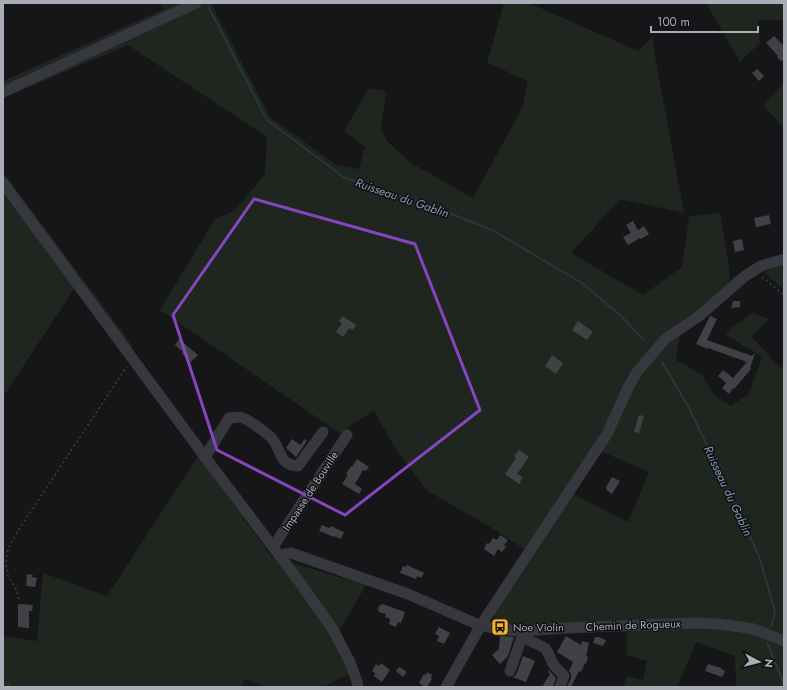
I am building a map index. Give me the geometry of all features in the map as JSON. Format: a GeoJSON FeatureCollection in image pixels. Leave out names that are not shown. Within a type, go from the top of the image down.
{"type":"FeatureCollection","features":[{"type":"Feature","properties":{"kind":"street"},"geometry":{"type":"LineString","coordinates":[[3,92],[196,3]]}},
{"type":"Feature","properties":{"kind":"street"},"geometry":{"type":"LineString","coordinates":[[3,183],[205,457],[301,584],[332,628],[350,662],[358,687]]}},
{"type":"Feature","properties":{"kind":"street"},"geometry":{"type":"LineString","coordinates":[[447,687],[481,625],[607,434],[637,372],[665,339],[698,317],[745,276],[761,266],[784,260]]}},
{"type":"Feature","properties":{"kind":"street"},"geometry":{"type":"LineString","coordinates":[[205,457],[229,418],[240,417],[256,425],[274,441],[281,457],[291,465],[298,466],[323,432]]}},
{"type":"Feature","properties":{"kind":"street","name":"Impasse de Bouville"},"geometry":{"type":"LineString","coordinates":[[273,547],[347,436]]}},
{"type":"Feature","properties":{"kind":"street","name":"Chemin de Rogueux"},"geometry":{"type":"LineString","coordinates":[[281,557],[285,554],[291,554],[408,594],[481,625],[522,634],[566,628],[720,624],[754,629],[784,641]]}},
{"type":"Feature","properties":{"kind":"street"},"geometry":{"type":"LineString","coordinates":[[510,671],[522,634],[546,650],[553,664],[564,676],[560,687]]}},
{"type":"Feature","properties":{"kind":"path"},"geometry":{"type":"LineString","coordinates":[[754,270],[784,295]]}},
{"type":"Feature","properties":{"kind":"path"},"geometry":{"type":"LineString","coordinates":[[19,598],[16,588],[8,576],[6,563],[8,549],[16,534],[132,357]]}},
{"type":"Feature","properties":{"kind":"path"},"geometry":{"type":"LineString","coordinates":[[3,682],[13,687]]}},
{"type":"Feature","properties":{"kind":"highlighted area"},"geometry":{"type":"Polygon","coordinates":[[[254,199],[415,244],[480,410],[345,515],[217,450],[173,315],[254,199]]]}},
{"type":"Feature","properties":{"kind":"shaded area"},"geometry":{"type":"Polygon","coordinates":[[[160,3],[216,3],[212,5],[270,117],[336,165],[359,169],[365,147],[344,131],[369,88],[386,91],[381,129],[387,141],[411,163],[473,198],[522,108],[528,81],[487,63],[504,3],[529,3],[638,51],[653,36],[653,45],[684,213],[620,199],[571,253],[643,295],[682,267],[689,216],[720,213],[729,266],[730,283],[703,308],[682,322],[676,360],[702,375],[715,396],[731,406],[749,393],[762,357],[726,335],[732,327],[753,313],[769,319],[752,337],[784,370],[784,687],[736,687],[735,656],[696,642],[677,687],[623,687],[627,676],[643,680],[647,661],[627,655],[627,623],[504,626],[495,622],[494,614],[532,554],[487,525],[426,490],[397,451],[374,411],[354,423],[341,434],[160,310],[215,219],[234,211],[265,174],[267,137],[128,45],[3,98],[3,81],[164,9],[160,3]],[[603,452],[597,457],[573,494],[628,522],[649,472],[603,452]]]}},
{"type":"Feature","properties":{"kind":"shaded area"},"geometry":{"type":"Polygon","coordinates":[[[706,3],[784,3],[784,20],[758,20],[760,43],[740,62],[706,3]]]}},
{"type":"Feature","properties":{"kind":"shaded area"},"geometry":{"type":"Polygon","coordinates":[[[784,83],[784,127],[767,110],[764,104],[784,83]]]}},
{"type":"Feature","properties":{"kind":"shaded area"},"geometry":{"type":"Polygon","coordinates":[[[3,172],[133,346],[125,357],[74,289],[3,397],[3,172]]]}},
{"type":"Feature","properties":{"kind":"shaded area"},"geometry":{"type":"Polygon","coordinates":[[[784,264],[784,290],[764,272],[784,264]]]}},
{"type":"Feature","properties":{"kind":"shaded area"},"geometry":{"type":"Polygon","coordinates":[[[198,456],[272,557],[366,585],[334,640],[355,671],[323,687],[266,687],[245,679],[241,687],[3,687],[3,636],[37,641],[43,573],[107,596],[198,456]]]}},
{"type":"Feature","properties":{"kind":"building"},"geometry":{"type":"Polygon","coordinates":[[[774,36],[784,46],[784,62],[777,57],[778,56],[766,43],[774,36]]]}},
{"type":"Feature","properties":{"kind":"building"},"geometry":{"type":"Polygon","coordinates":[[[757,69],[764,76],[759,81],[752,73],[757,69]]]}},
{"type":"Feature","properties":{"kind":"building"},"geometry":{"type":"Polygon","coordinates":[[[769,215],[771,224],[756,227],[754,218],[769,215]]]}},
{"type":"Feature","properties":{"kind":"building"},"geometry":{"type":"Polygon","coordinates":[[[633,221],[638,230],[644,226],[649,234],[628,245],[623,237],[631,233],[626,225],[633,221]]]}},
{"type":"Feature","properties":{"kind":"building"},"geometry":{"type":"Polygon","coordinates":[[[742,239],[744,250],[735,252],[733,241],[742,239]]]}},
{"type":"Feature","properties":{"kind":"building"},"geometry":{"type":"Polygon","coordinates":[[[733,301],[740,301],[740,307],[731,308],[733,301]]]}},
{"type":"Feature","properties":{"kind":"building"},"geometry":{"type":"Polygon","coordinates":[[[343,316],[356,325],[353,330],[349,328],[343,337],[336,332],[342,323],[339,321],[343,316]]]}},
{"type":"Feature","properties":{"kind":"building"},"geometry":{"type":"Polygon","coordinates":[[[710,316],[717,319],[707,340],[752,356],[755,354],[750,368],[751,369],[729,394],[722,388],[726,383],[718,376],[723,370],[733,378],[747,362],[696,344],[710,316]]]}},
{"type":"Feature","properties":{"kind":"building"},"geometry":{"type":"Polygon","coordinates":[[[578,321],[593,332],[587,340],[572,330],[578,321]]]}},
{"type":"Feature","properties":{"kind":"building"},"geometry":{"type":"Polygon","coordinates":[[[179,339],[198,355],[191,362],[175,345],[179,339]]]}},
{"type":"Feature","properties":{"kind":"building"},"geometry":{"type":"Polygon","coordinates":[[[552,355],[563,363],[556,374],[545,366],[552,355]]]}},
{"type":"Feature","properties":{"kind":"building"},"geometry":{"type":"Polygon","coordinates":[[[639,415],[644,416],[639,433],[634,432],[639,415]]]}},
{"type":"Feature","properties":{"kind":"building"},"geometry":{"type":"Polygon","coordinates":[[[292,439],[300,445],[305,439],[307,441],[296,457],[286,448],[292,439]]]}},
{"type":"Feature","properties":{"kind":"building"},"geometry":{"type":"Polygon","coordinates":[[[519,450],[529,457],[517,474],[523,477],[519,484],[505,474],[516,458],[514,456],[519,450]]]}},
{"type":"Feature","properties":{"kind":"building"},"geometry":{"type":"Polygon","coordinates":[[[357,459],[369,467],[366,471],[363,470],[355,484],[362,489],[359,494],[342,484],[348,475],[346,474],[357,459]]]}},
{"type":"Feature","properties":{"kind":"building"},"geometry":{"type":"Polygon","coordinates":[[[612,477],[620,481],[612,494],[606,490],[606,487],[612,477]]]}},
{"type":"Feature","properties":{"kind":"building"},"geometry":{"type":"Polygon","coordinates":[[[322,525],[329,528],[331,526],[344,532],[341,539],[319,531],[322,525]]]}},
{"type":"Feature","properties":{"kind":"building"},"geometry":{"type":"Polygon","coordinates":[[[500,535],[508,540],[504,545],[506,547],[502,552],[498,549],[494,556],[484,549],[487,543],[489,544],[493,538],[497,540],[500,535]]]}},
{"type":"Feature","properties":{"kind":"building"},"geometry":{"type":"Polygon","coordinates":[[[407,565],[424,573],[421,578],[417,576],[416,579],[400,573],[403,566],[406,567],[407,565]]]}},
{"type":"Feature","properties":{"kind":"building"},"geometry":{"type":"Polygon","coordinates":[[[27,574],[33,575],[32,577],[37,578],[35,587],[26,586],[27,574]]]}},
{"type":"Feature","properties":{"kind":"building"},"geometry":{"type":"Polygon","coordinates":[[[18,604],[33,605],[32,611],[29,611],[29,628],[18,627],[18,604]]]}},
{"type":"Feature","properties":{"kind":"building"},"geometry":{"type":"Polygon","coordinates":[[[382,604],[405,612],[401,623],[398,622],[396,627],[389,624],[390,619],[385,617],[386,614],[379,612],[379,606],[382,604]]]}},
{"type":"Feature","properties":{"kind":"building"},"geometry":{"type":"Polygon","coordinates":[[[439,627],[450,633],[444,644],[437,641],[439,636],[435,634],[439,627]]]}},
{"type":"Feature","properties":{"kind":"building"},"geometry":{"type":"Polygon","coordinates":[[[500,636],[514,637],[508,656],[500,664],[492,655],[499,649],[500,636]]]}},
{"type":"Feature","properties":{"kind":"building"},"geometry":{"type":"Polygon","coordinates":[[[566,636],[581,645],[582,641],[589,643],[586,664],[585,663],[581,672],[579,671],[571,687],[567,687],[571,678],[569,671],[573,662],[557,652],[566,636]]]}},
{"type":"Feature","properties":{"kind":"building"},"geometry":{"type":"Polygon","coordinates":[[[595,637],[606,640],[603,646],[593,643],[595,637]]]}},
{"type":"Feature","properties":{"kind":"building"},"geometry":{"type":"Polygon","coordinates":[[[523,656],[535,661],[526,682],[512,677],[517,673],[523,656]]]}},
{"type":"Feature","properties":{"kind":"building"},"geometry":{"type":"Polygon","coordinates":[[[381,663],[390,670],[382,682],[374,676],[375,673],[372,671],[376,664],[379,666],[381,663]]]}},
{"type":"Feature","properties":{"kind":"building"},"geometry":{"type":"Polygon","coordinates":[[[708,664],[721,668],[725,671],[722,677],[705,671],[708,664]]]}},
{"type":"Feature","properties":{"kind":"building"},"geometry":{"type":"Polygon","coordinates":[[[399,667],[407,672],[403,677],[396,671],[399,667]]]}},
{"type":"Feature","properties":{"kind":"building"},"geometry":{"type":"Polygon","coordinates":[[[549,670],[556,678],[553,687],[542,687],[550,674],[548,673],[549,670]]]}},
{"type":"Feature","properties":{"kind":"building"},"geometry":{"type":"Polygon","coordinates":[[[427,672],[432,675],[432,679],[427,687],[425,687],[419,683],[424,674],[426,675],[427,672]]]}},
{"type":"Feature","properties":{"kind":"waterway","name":"Ruisseau du Gablin"},"geometry":{"type":"LineString","coordinates":[[209,8],[267,120],[345,178],[424,203],[492,230],[582,283],[621,316],[643,339]]}},
{"type":"Feature","properties":{"kind":"waterway","name":"Ruisseau du Gablin"},"geometry":{"type":"LineString","coordinates":[[662,362],[689,408],[759,556],[775,612],[771,627]]}},
{"type":"Feature","properties":{"kind":"waterway","name":"Ruisseau du Gablin"},"geometry":{"type":"LineString","coordinates":[[767,642],[784,684]]}},
{"type":"Feature","properties":{"kind":"place","name":"Noe Violin"},"geometry":{"type":"Point","coordinates":[500,627]}}]}
